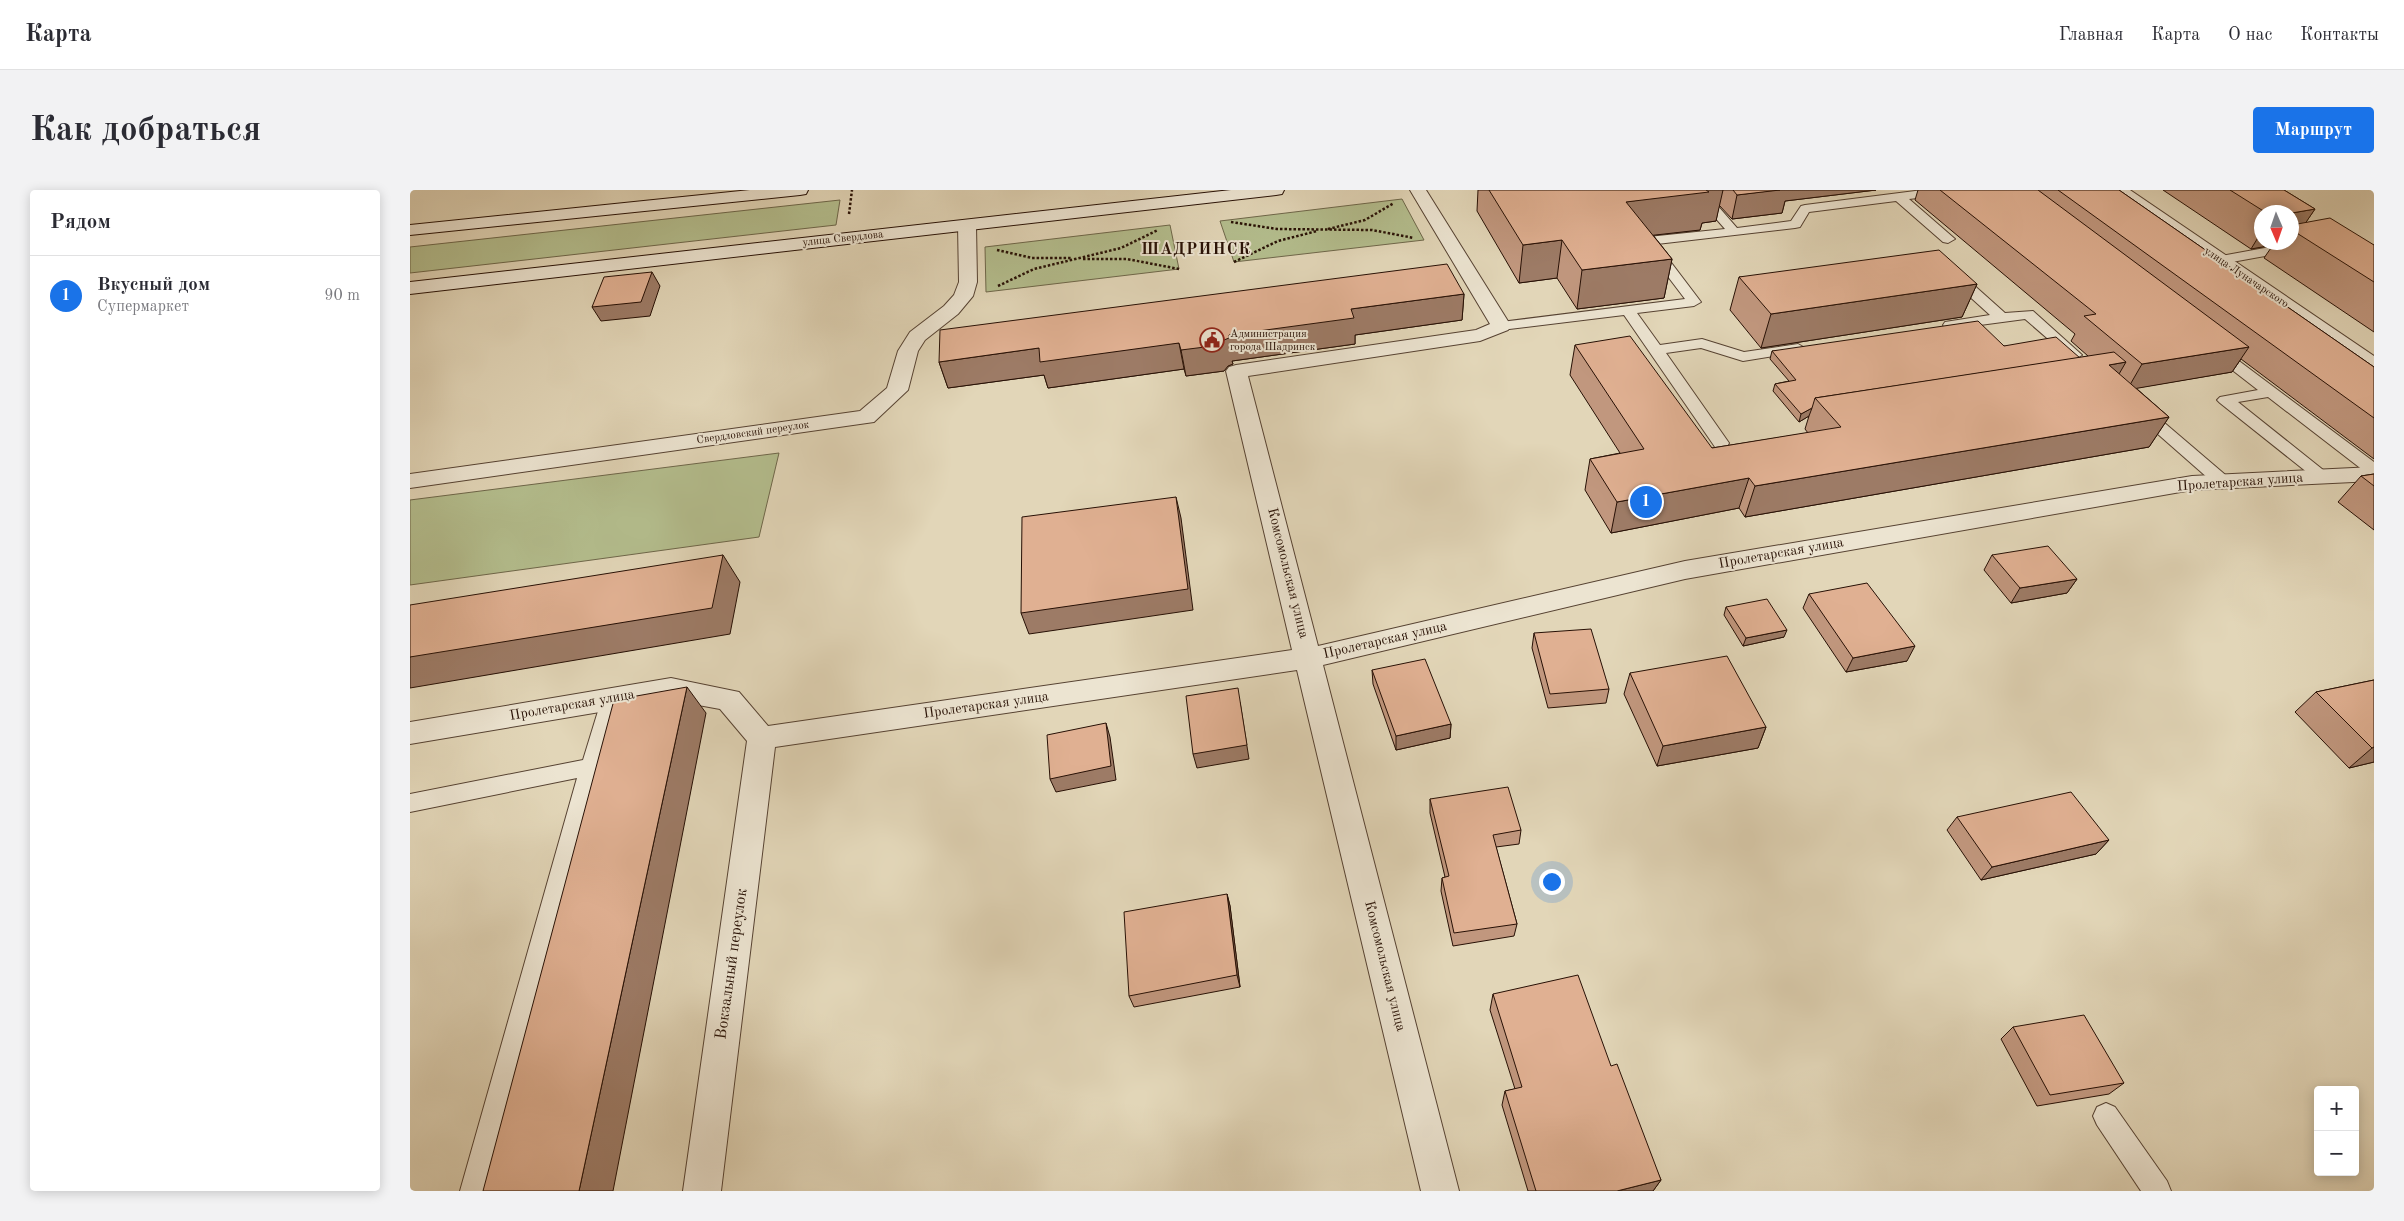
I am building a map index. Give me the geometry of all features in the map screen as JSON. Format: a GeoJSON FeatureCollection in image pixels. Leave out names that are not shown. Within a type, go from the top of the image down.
{"type":"FeatureCollection","features":[{"type":"Feature","properties":{"kind":"street"},"geometry":{"type":"LineString","coordinates":[[410,230],[791,190]]}},
{"type":"Feature","properties":{"kind":"street","name":"улица Свердлова"},"geometry":{"type":"LineString","coordinates":[[410,288],[967,225],[1063,206],[1276,190]]}},
{"type":"Feature","properties":{"kind":"street"},"geometry":{"type":"LineString","coordinates":[[1418,190],[1501,326]]}},
{"type":"Feature","properties":{"kind":"street","name":"улица Луначарского"},"geometry":{"type":"LineString","coordinates":[[2119,190],[2374,365]]}},
{"type":"Feature","properties":{"kind":"street","name":"Свердловский переулок"},"geometry":{"type":"LineString","coordinates":[[410,480],[866,417],[897,390],[908,351],[917,336],[951,310],[963,296],[968,282],[967,225]]}},
{"type":"Feature","properties":{"kind":"street","name":"Комсомольская улица"},"geometry":{"type":"LineString","coordinates":[[1440,1191],[1309,658],[1236,371],[1480,335],[1501,326]]}},
{"type":"Feature","properties":{"kind":"street","name":"Пролетарская улица"},"geometry":{"type":"LineString","coordinates":[[410,733],[671,688],[729,700],[762,738],[1309,658],[1685,570],[2192,483],[2374,474]]}},
{"type":"Feature","properties":{"kind":"street","name":"Вокзальный переулок"},"geometry":{"type":"LineString","coordinates":[[702,1191],[762,738]]}},
{"type":"Feature","properties":{"kind":"lane"},"geometry":{"type":"LineString","coordinates":[[1697,190],[1734,232]]}},
{"type":"Feature","properties":{"kind":"lane"},"geometry":{"type":"LineString","coordinates":[[1501,326],[1694,302],[1648,242],[1795,224],[1805,209],[1951,190]]}},
{"type":"Feature","properties":{"kind":"lane"},"geometry":{"type":"LineString","coordinates":[[1899,197],[1948,239]]}},
{"type":"Feature","properties":{"kind":"lane"},"geometry":{"type":"LineString","coordinates":[[2299,232],[2306,238],[2304,245],[2299,246]]}},
{"type":"Feature","properties":{"kind":"lane"},"geometry":{"type":"LineString","coordinates":[[2221,260],[2276,250]]}},
{"type":"Feature","properties":{"kind":"lane"},"geometry":{"type":"LineString","coordinates":[[1942,265],[2002,318]]}},
{"type":"Feature","properties":{"kind":"lane"},"geometry":{"type":"LineString","coordinates":[[1628,310],[1721,442]]}},
{"type":"Feature","properties":{"kind":"lane"},"geometry":{"type":"LineString","coordinates":[[1935,328],[2028,314],[2085,363]]}},
{"type":"Feature","properties":{"kind":"lane"},"geometry":{"type":"LineString","coordinates":[[2200,338],[2374,470]]}},
{"type":"Feature","properties":{"kind":"lane"},"geometry":{"type":"LineString","coordinates":[[1656,350],[1702,343],[1743,357],[1810,347]]}},
{"type":"Feature","properties":{"kind":"lane"},"geometry":{"type":"LineString","coordinates":[[2271,392],[2225,400],[2324,477]]}},
{"type":"Feature","properties":{"kind":"lane"},"geometry":{"type":"LineString","coordinates":[[2129,401],[2223,482]]}},
{"type":"Feature","properties":{"kind":"lane"},"geometry":{"type":"LineString","coordinates":[[474,1191],[591,767],[612,698]]}},
{"type":"Feature","properties":{"kind":"lane"},"geometry":{"type":"LineString","coordinates":[[410,803],[591,767]]}},
{"type":"Feature","properties":{"kind":"lane"},"geometry":{"type":"LineString","coordinates":[[2106,1116],[2157,1191]]}},
{"type":"Feature","properties":{"kind":"path"},"geometry":{"type":"LineString","coordinates":[[1234,262],[1278,241],[1365,220],[1395,203]]}},
{"type":"Feature","properties":{"kind":"path"},"geometry":{"type":"LineString","coordinates":[[1230,222],[1277,229],[1372,230],[1416,238]]}},
{"type":"Feature","properties":{"kind":"path"},"geometry":{"type":"LineString","coordinates":[[994,288],[1034,269],[1121,248],[1162,228]]}},
{"type":"Feature","properties":{"kind":"path"},"geometry":{"type":"LineString","coordinates":[[994,249],[1032,258],[1126,258],[1179,269]]}},
{"type":"Feature","properties":{"kind":"green space"},"geometry":{"type":"Polygon","coordinates":[[[1402,199],[1424,240],[1234,262],[1220,221],[1402,199]]]}},
{"type":"Feature","properties":{"kind":"green space"},"geometry":{"type":"Polygon","coordinates":[[[840,200],[836,225],[410,273],[410,247],[840,200]]]}},
{"type":"Feature","properties":{"kind":"green space"},"geometry":{"type":"Polygon","coordinates":[[[1170,225],[1179,269],[986,292],[985,247],[1170,225]]]}},
{"type":"Feature","properties":{"kind":"green space"},"geometry":{"type":"Polygon","coordinates":[[[779,453],[759,537],[410,585],[410,500],[779,453]]]}},
{"type":"Feature","properties":{"kind":"building"},"geometry":{"type":"Polygon","coordinates":[[[1489,190],[1706,190],[1709,192],[1626,202],[1672,259],[1582,270],[1562,240],[1523,245],[1489,190]]]}},
{"type":"Feature","properties":{"kind":"building"},"geometry":{"type":"Polygon","coordinates":[[[1733,190],[1780,190],[1737,195],[1733,190]]]}},
{"type":"Feature","properties":{"kind":"building"},"geometry":{"type":"Polygon","coordinates":[[[1940,190],[2038,190],[2249,347],[2142,364],[2084,316],[2096,314],[1940,190]]]}},
{"type":"Feature","properties":{"kind":"building"},"geometry":{"type":"Polygon","coordinates":[[[2058,190],[2119,190],[2374,367],[2374,418],[2058,190]]]}},
{"type":"Feature","properties":{"kind":"building"},"geometry":{"type":"Polygon","coordinates":[[[2230,190],[2284,190],[2315,209],[2299,212],[2299,205],[2254,205],[2230,190]]]}},
{"type":"Feature","properties":{"kind":"building"},"geometry":{"type":"Polygon","coordinates":[[[2330,218],[2374,245],[2374,282],[2299,234],[2299,224],[2330,218]]]}},
{"type":"Feature","properties":{"kind":"building"},"geometry":{"type":"Polygon","coordinates":[[[1939,250],[1977,284],[1771,314],[1739,277],[1939,250]]]}},
{"type":"Feature","properties":{"kind":"building"},"geometry":{"type":"Polygon","coordinates":[[[1447,264],[1464,294],[1351,309],[1354,318],[1229,335],[1229,338],[1224,340],[1221,345],[1181,350],[1179,343],[1040,362],[1039,348],[939,362],[940,330],[1447,264]]]}},
{"type":"Feature","properties":{"kind":"building"},"geometry":{"type":"Polygon","coordinates":[[[652,272],[641,302],[592,307],[604,277],[652,272]]]}},
{"type":"Feature","properties":{"kind":"building"},"geometry":{"type":"Polygon","coordinates":[[[1978,321],[2004,346],[2056,337],[2080,358],[1815,398],[1812,408],[1801,414],[1775,384],[1796,380],[1772,351],[1978,321]]]}},
{"type":"Feature","properties":{"kind":"building"},"geometry":{"type":"Polygon","coordinates":[[[1630,336],[1712,448],[1841,427],[1815,398],[2114,352],[2126,362],[2109,365],[2169,417],[1755,486],[1749,478],[1617,502],[1590,459],[1644,449],[1575,345],[1630,336]]]}},
{"type":"Feature","properties":{"kind":"building"},"geometry":{"type":"Polygon","coordinates":[[[2374,474],[2374,486],[2361,476],[2374,474]]]}},
{"type":"Feature","properties":{"kind":"building"},"geometry":{"type":"Polygon","coordinates":[[[1176,497],[1188,589],[1021,613],[1022,517],[1176,497]]]}},
{"type":"Feature","properties":{"kind":"building"},"geometry":{"type":"Polygon","coordinates":[[[2048,546],[2077,579],[2020,588],[1992,555],[2048,546]]]}},
{"type":"Feature","properties":{"kind":"building"},"geometry":{"type":"Polygon","coordinates":[[[723,555],[712,608],[410,657],[410,605],[723,555]]]}},
{"type":"Feature","properties":{"kind":"building"},"geometry":{"type":"Polygon","coordinates":[[[1867,583],[1915,646],[1853,658],[1809,594],[1867,583]]]}},
{"type":"Feature","properties":{"kind":"building"},"geometry":{"type":"Polygon","coordinates":[[[1767,599],[1787,630],[1746,638],[1726,607],[1767,599]]]}},
{"type":"Feature","properties":{"kind":"building"},"geometry":{"type":"Polygon","coordinates":[[[1591,629],[1609,689],[1550,694],[1534,633],[1591,629]]]}},
{"type":"Feature","properties":{"kind":"building"},"geometry":{"type":"Polygon","coordinates":[[[1727,656],[1766,727],[1663,746],[1630,673],[1727,656]]]}},
{"type":"Feature","properties":{"kind":"building"},"geometry":{"type":"Polygon","coordinates":[[[1425,659],[1451,724],[1396,736],[1372,670],[1425,659]]]}},
{"type":"Feature","properties":{"kind":"building"},"geometry":{"type":"Polygon","coordinates":[[[2374,680],[2374,747],[2372,748],[2316,692],[2374,680]]]}},
{"type":"Feature","properties":{"kind":"building"},"geometry":{"type":"Polygon","coordinates":[[[687,687],[579,1191],[483,1191],[614,700],[687,687]]]}},
{"type":"Feature","properties":{"kind":"building"},"geometry":{"type":"Polygon","coordinates":[[[1238,688],[1247,745],[1193,754],[1186,696],[1238,688]]]}},
{"type":"Feature","properties":{"kind":"building"},"geometry":{"type":"Polygon","coordinates":[[[1106,723],[1111,766],[1050,779],[1047,735],[1106,723]]]}},
{"type":"Feature","properties":{"kind":"building"},"geometry":{"type":"Polygon","coordinates":[[[1508,787],[1521,830],[1493,835],[1517,924],[1454,933],[1442,878],[1449,876],[1430,799],[1508,787]]]}},
{"type":"Feature","properties":{"kind":"building"},"geometry":{"type":"Polygon","coordinates":[[[2071,792],[2109,840],[1992,867],[1957,817],[2071,792]]]}},
{"type":"Feature","properties":{"kind":"building"},"geometry":{"type":"Polygon","coordinates":[[[1227,894],[1237,975],[1129,996],[1124,912],[1227,894]]]}},
{"type":"Feature","properties":{"kind":"building"},"geometry":{"type":"Polygon","coordinates":[[[1578,975],[1611,1066],[1617,1064],[1661,1180],[1617,1191],[1536,1191],[1505,1091],[1522,1087],[1493,994],[1578,975]]]}},
{"type":"Feature","properties":{"kind":"building"},"geometry":{"type":"Polygon","coordinates":[[[2084,1015],[2124,1083],[2050,1095],[2013,1027],[2084,1015]]]}},
{"type":"Feature","properties":{"kind":"place","name":"Администрация города Шадринск"},"geometry":{"type":"Point","coordinates":[1212,340]}},
{"type":"Feature","properties":{"kind":"place","name":"Вкусный дом"},"geometry":{"type":"Point","coordinates":[1646,502]}},
{"type":"Feature","properties":{"kind":"district","name":"ШАДРИНСК"},"geometry":{"type":"Point","coordinates":[1196,250]}}]}
